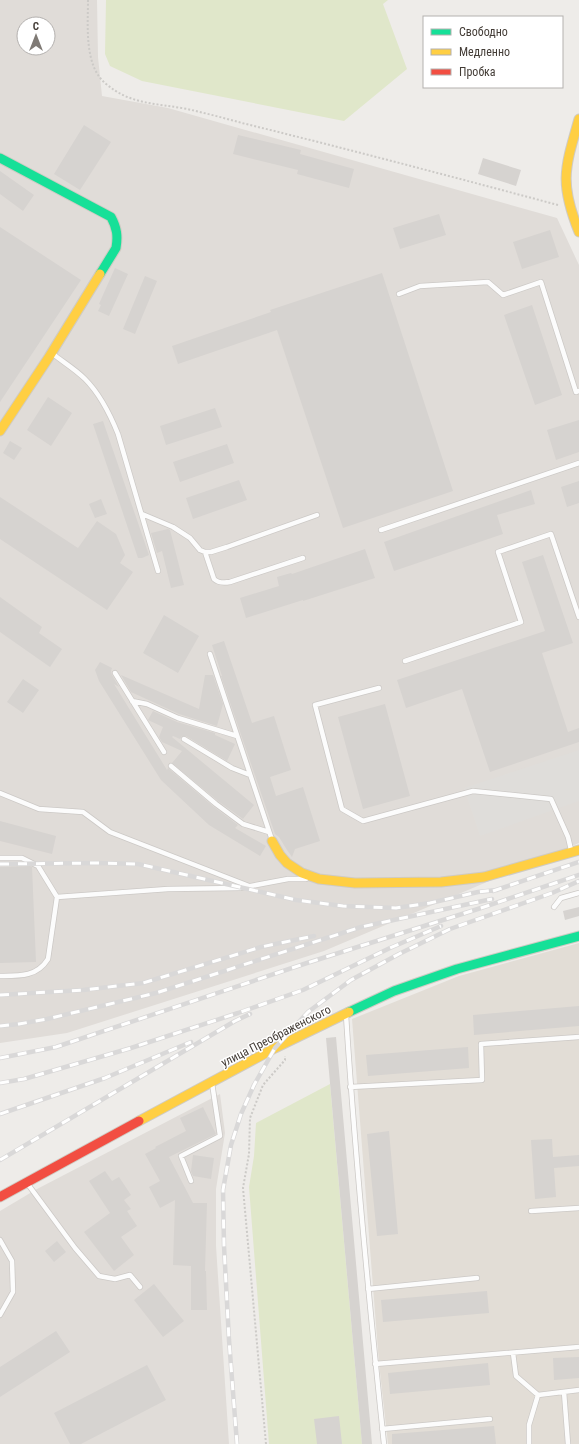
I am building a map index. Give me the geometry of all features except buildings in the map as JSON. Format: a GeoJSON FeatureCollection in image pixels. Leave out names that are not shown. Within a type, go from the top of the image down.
{"type":"FeatureCollection","features":[{"type":"Feature","properties":{"kind":"street"},"geometry":{"type":"LineString","coordinates":[[579,119],[570,147],[564,176],[569,208],[579,232]]}},
{"type":"Feature","properties":{"kind":"street"},"geometry":{"type":"LineString","coordinates":[[0,158],[111,217],[117,226],[119,236],[116,248],[51,353],[0,431]]}},
{"type":"Feature","properties":{"kind":"street"},"geometry":{"type":"LineString","coordinates":[[272,841],[280,855],[287,863],[302,873],[319,879],[355,883],[441,882],[484,877],[575,851]]}},
{"type":"Feature","properties":{"kind":"street","name":"улица Преображенского"},"geometry":{"type":"LineString","coordinates":[[0,1197],[212,1082],[345,1014],[394,991],[457,969],[579,936]]}},
{"type":"Feature","properties":{"kind":"lane"},"geometry":{"type":"LineString","coordinates":[[399,294],[420,286],[488,282],[503,295],[541,282],[576,392],[579,391]]}},
{"type":"Feature","properties":{"kind":"lane"},"geometry":{"type":"LineString","coordinates":[[51,353],[85,379],[98,394],[109,412],[118,434],[158,571]]}},
{"type":"Feature","properties":{"kind":"lane"},"geometry":{"type":"LineString","coordinates":[[381,530],[579,463]]}},
{"type":"Feature","properties":{"kind":"lane"},"geometry":{"type":"LineString","coordinates":[[142,514],[173,527],[190,538],[200,550],[205,552],[227,547],[317,515]]}},
{"type":"Feature","properties":{"kind":"lane"},"geometry":{"type":"LineString","coordinates":[[405,661],[521,622],[498,552],[552,534],[579,617]]}},
{"type":"Feature","properties":{"kind":"lane"},"geometry":{"type":"LineString","coordinates":[[205,552],[214,579],[217,582],[223,583],[303,558]]}},
{"type":"Feature","properties":{"kind":"lane"},"geometry":{"type":"LineString","coordinates":[[210,654],[272,841]]}},
{"type":"Feature","properties":{"kind":"lane"},"geometry":{"type":"LineString","coordinates":[[114,672],[164,752]]}},
{"type":"Feature","properties":{"kind":"lane"},"geometry":{"type":"LineString","coordinates":[[379,688],[315,704],[342,809],[363,821],[473,791],[551,799],[575,851]]}},
{"type":"Feature","properties":{"kind":"lane"},"geometry":{"type":"LineString","coordinates":[[132,701],[147,704],[178,718],[236,736]]}},
{"type":"Feature","properties":{"kind":"lane"},"geometry":{"type":"LineString","coordinates":[[184,739],[232,768],[250,775]]}},
{"type":"Feature","properties":{"kind":"lane"},"geometry":{"type":"LineString","coordinates":[[171,766],[216,804],[243,824],[269,832]]}},
{"type":"Feature","properties":{"kind":"lane"},"geometry":{"type":"LineString","coordinates":[[0,793],[39,809],[83,812],[110,832],[249,886]]}},
{"type":"Feature","properties":{"kind":"lane"},"geometry":{"type":"LineString","coordinates":[[0,858],[22,858],[38,866],[57,897],[48,959],[44,965],[31,974],[19,976],[0,976]]}},
{"type":"Feature","properties":{"kind":"lane"},"geometry":{"type":"LineString","coordinates":[[57,897],[168,889],[214,889],[249,886],[288,879],[319,879]]}},
{"type":"Feature","properties":{"kind":"lane"},"geometry":{"type":"LineString","coordinates":[[554,907],[561,898],[579,893]]}},
{"type":"Feature","properties":{"kind":"lane"},"geometry":{"type":"LineString","coordinates":[[345,1014],[368,1289],[384,1444]]}},
{"type":"Feature","properties":{"kind":"lane"},"geometry":{"type":"LineString","coordinates":[[350,1086],[482,1080],[481,1044],[579,1036]]}},
{"type":"Feature","properties":{"kind":"lane"},"geometry":{"type":"LineString","coordinates":[[191,1181],[180,1156],[220,1136],[212,1082]]}},
{"type":"Feature","properties":{"kind":"lane"},"geometry":{"type":"LineString","coordinates":[[26,1182],[75,1248],[99,1276],[115,1279],[130,1275],[140,1287]]}},
{"type":"Feature","properties":{"kind":"lane"},"geometry":{"type":"LineString","coordinates":[[531,1211],[579,1208]]}},
{"type":"Feature","properties":{"kind":"lane"},"geometry":{"type":"LineString","coordinates":[[0,1240],[12,1261],[13,1292],[0,1315]]}},
{"type":"Feature","properties":{"kind":"lane"},"geometry":{"type":"LineString","coordinates":[[368,1289],[477,1278]]}},
{"type":"Feature","properties":{"kind":"lane"},"geometry":{"type":"LineString","coordinates":[[375,1364],[579,1347]]}},
{"type":"Feature","properties":{"kind":"lane"},"geometry":{"type":"LineString","coordinates":[[513,1353],[516,1376],[538,1395],[579,1390]]}},
{"type":"Feature","properties":{"kind":"lane"},"geometry":{"type":"LineString","coordinates":[[564,1392],[568,1444]]}},
{"type":"Feature","properties":{"kind":"lane"},"geometry":{"type":"LineString","coordinates":[[529,1444],[529,1425],[538,1395]]}},
{"type":"Feature","properties":{"kind":"lane"},"geometry":{"type":"LineString","coordinates":[[382,1428],[490,1419]]}},
{"type":"Feature","properties":{"kind":"path"},"geometry":{"type":"LineString","coordinates":[[88,0],[89,54],[98,76],[105,83],[128,98],[146,104],[186,109],[335,146],[569,208]]}},
{"type":"Feature","properties":{"kind":"path"},"geometry":{"type":"LineString","coordinates":[[266,1444],[243,1188],[249,1154],[250,1118],[263,1085],[285,1060],[286,1044]]}},
{"type":"Feature","properties":{"kind":"shaded area"},"geometry":{"type":"Polygon","coordinates":[[[0,0],[97,0],[98,57],[102,96],[168,108],[557,218],[579,265],[579,843],[324,951],[67,1033],[0,1043],[0,0]]]}},
{"type":"Feature","properties":{"kind":"shaded area"},"geometry":{"type":"Polygon","coordinates":[[[579,750],[579,801],[480,836],[464,788],[579,750]]]}},
{"type":"Feature","properties":{"kind":"shaded area"},"geometry":{"type":"Polygon","coordinates":[[[579,943],[579,1444],[388,1444],[379,1363],[352,1019],[459,976],[579,943]]]}},
{"type":"Feature","properties":{"kind":"shaded area"},"geometry":{"type":"Polygon","coordinates":[[[220,1094],[225,1133],[216,1189],[216,1246],[229,1444],[0,1444],[0,1211],[37,1189],[220,1094]]]}},
{"type":"Feature","properties":{"kind":"green space"},"geometry":{"type":"Polygon","coordinates":[[[106,0],[388,0],[383,4],[407,69],[344,121],[142,81],[110,66],[105,54],[106,0]]]}},
{"type":"Feature","properties":{"kind":"green space"},"geometry":{"type":"Polygon","coordinates":[[[330,1084],[362,1444],[269,1444],[249,1187],[254,1156],[256,1123],[330,1084]]]}},
{"type":"Feature","properties":{"kind":"railway"},"geometry":{"type":"LineString","coordinates":[[493,891],[579,862]]}},
{"type":"Feature","properties":{"kind":"railway"},"geometry":{"type":"LineString","coordinates":[[0,864],[138,864],[296,900],[343,906],[396,908],[430,903],[478,892],[497,890]]}},
{"type":"Feature","properties":{"kind":"railway"},"geometry":{"type":"LineString","coordinates":[[0,1058],[56,1047],[307,963],[481,908],[579,875]]}},
{"type":"Feature","properties":{"kind":"railway"},"geometry":{"type":"LineString","coordinates":[[237,1444],[229,1340],[224,1246],[223,1190],[231,1145],[241,1114],[254,1085],[275,1048],[308,1012],[351,980],[450,929],[552,893],[579,881]]}},
{"type":"Feature","properties":{"kind":"railway"},"geometry":{"type":"LineString","coordinates":[[0,1026],[47,1019],[156,993],[361,927],[492,899]]}},
{"type":"Feature","properties":{"kind":"railway"},"geometry":{"type":"LineString","coordinates":[[0,1083],[24,1079],[131,1048],[303,990],[390,948],[441,926]]}},
{"type":"Feature","properties":{"kind":"railway"},"geometry":{"type":"LineString","coordinates":[[0,995],[83,990],[143,983],[261,947],[314,936]]}},
{"type":"Feature","properties":{"kind":"railway"},"geometry":{"type":"LineString","coordinates":[[0,1160],[235,1021],[250,1014]]}},
{"type":"Feature","properties":{"kind":"railway"},"geometry":{"type":"LineString","coordinates":[[0,1114],[105,1078],[191,1042]]}},
{"type":"Feature","properties":{"kind":"traffic: fast"},"geometry":{"type":"LineString","coordinates":[[0,158],[111,217],[115,225],[117,240],[116,248],[100,274]]}},
{"type":"Feature","properties":{"kind":"traffic: fast"},"geometry":{"type":"LineString","coordinates":[[349,1012],[394,991],[457,969],[579,936]]}},
{"type":"Feature","properties":{"kind":"traffic: slow"},"geometry":{"type":"LineString","coordinates":[[579,119],[570,150],[566,175],[569,200],[579,232]]}},
{"type":"Feature","properties":{"kind":"traffic: slow"},"geometry":{"type":"LineString","coordinates":[[0,431],[49,357],[100,274]]}},
{"type":"Feature","properties":{"kind":"traffic: slow"},"geometry":{"type":"LineString","coordinates":[[272,841],[280,855],[287,863],[302,873],[319,879],[355,883],[441,882],[484,877],[579,850]]}},
{"type":"Feature","properties":{"kind":"traffic: slow"},"geometry":{"type":"LineString","coordinates":[[139,1121],[275,1048],[349,1012]]}},
{"type":"Feature","properties":{"kind":"traffic: jam"},"geometry":{"type":"LineString","coordinates":[[0,1197],[139,1121]]}}]}
